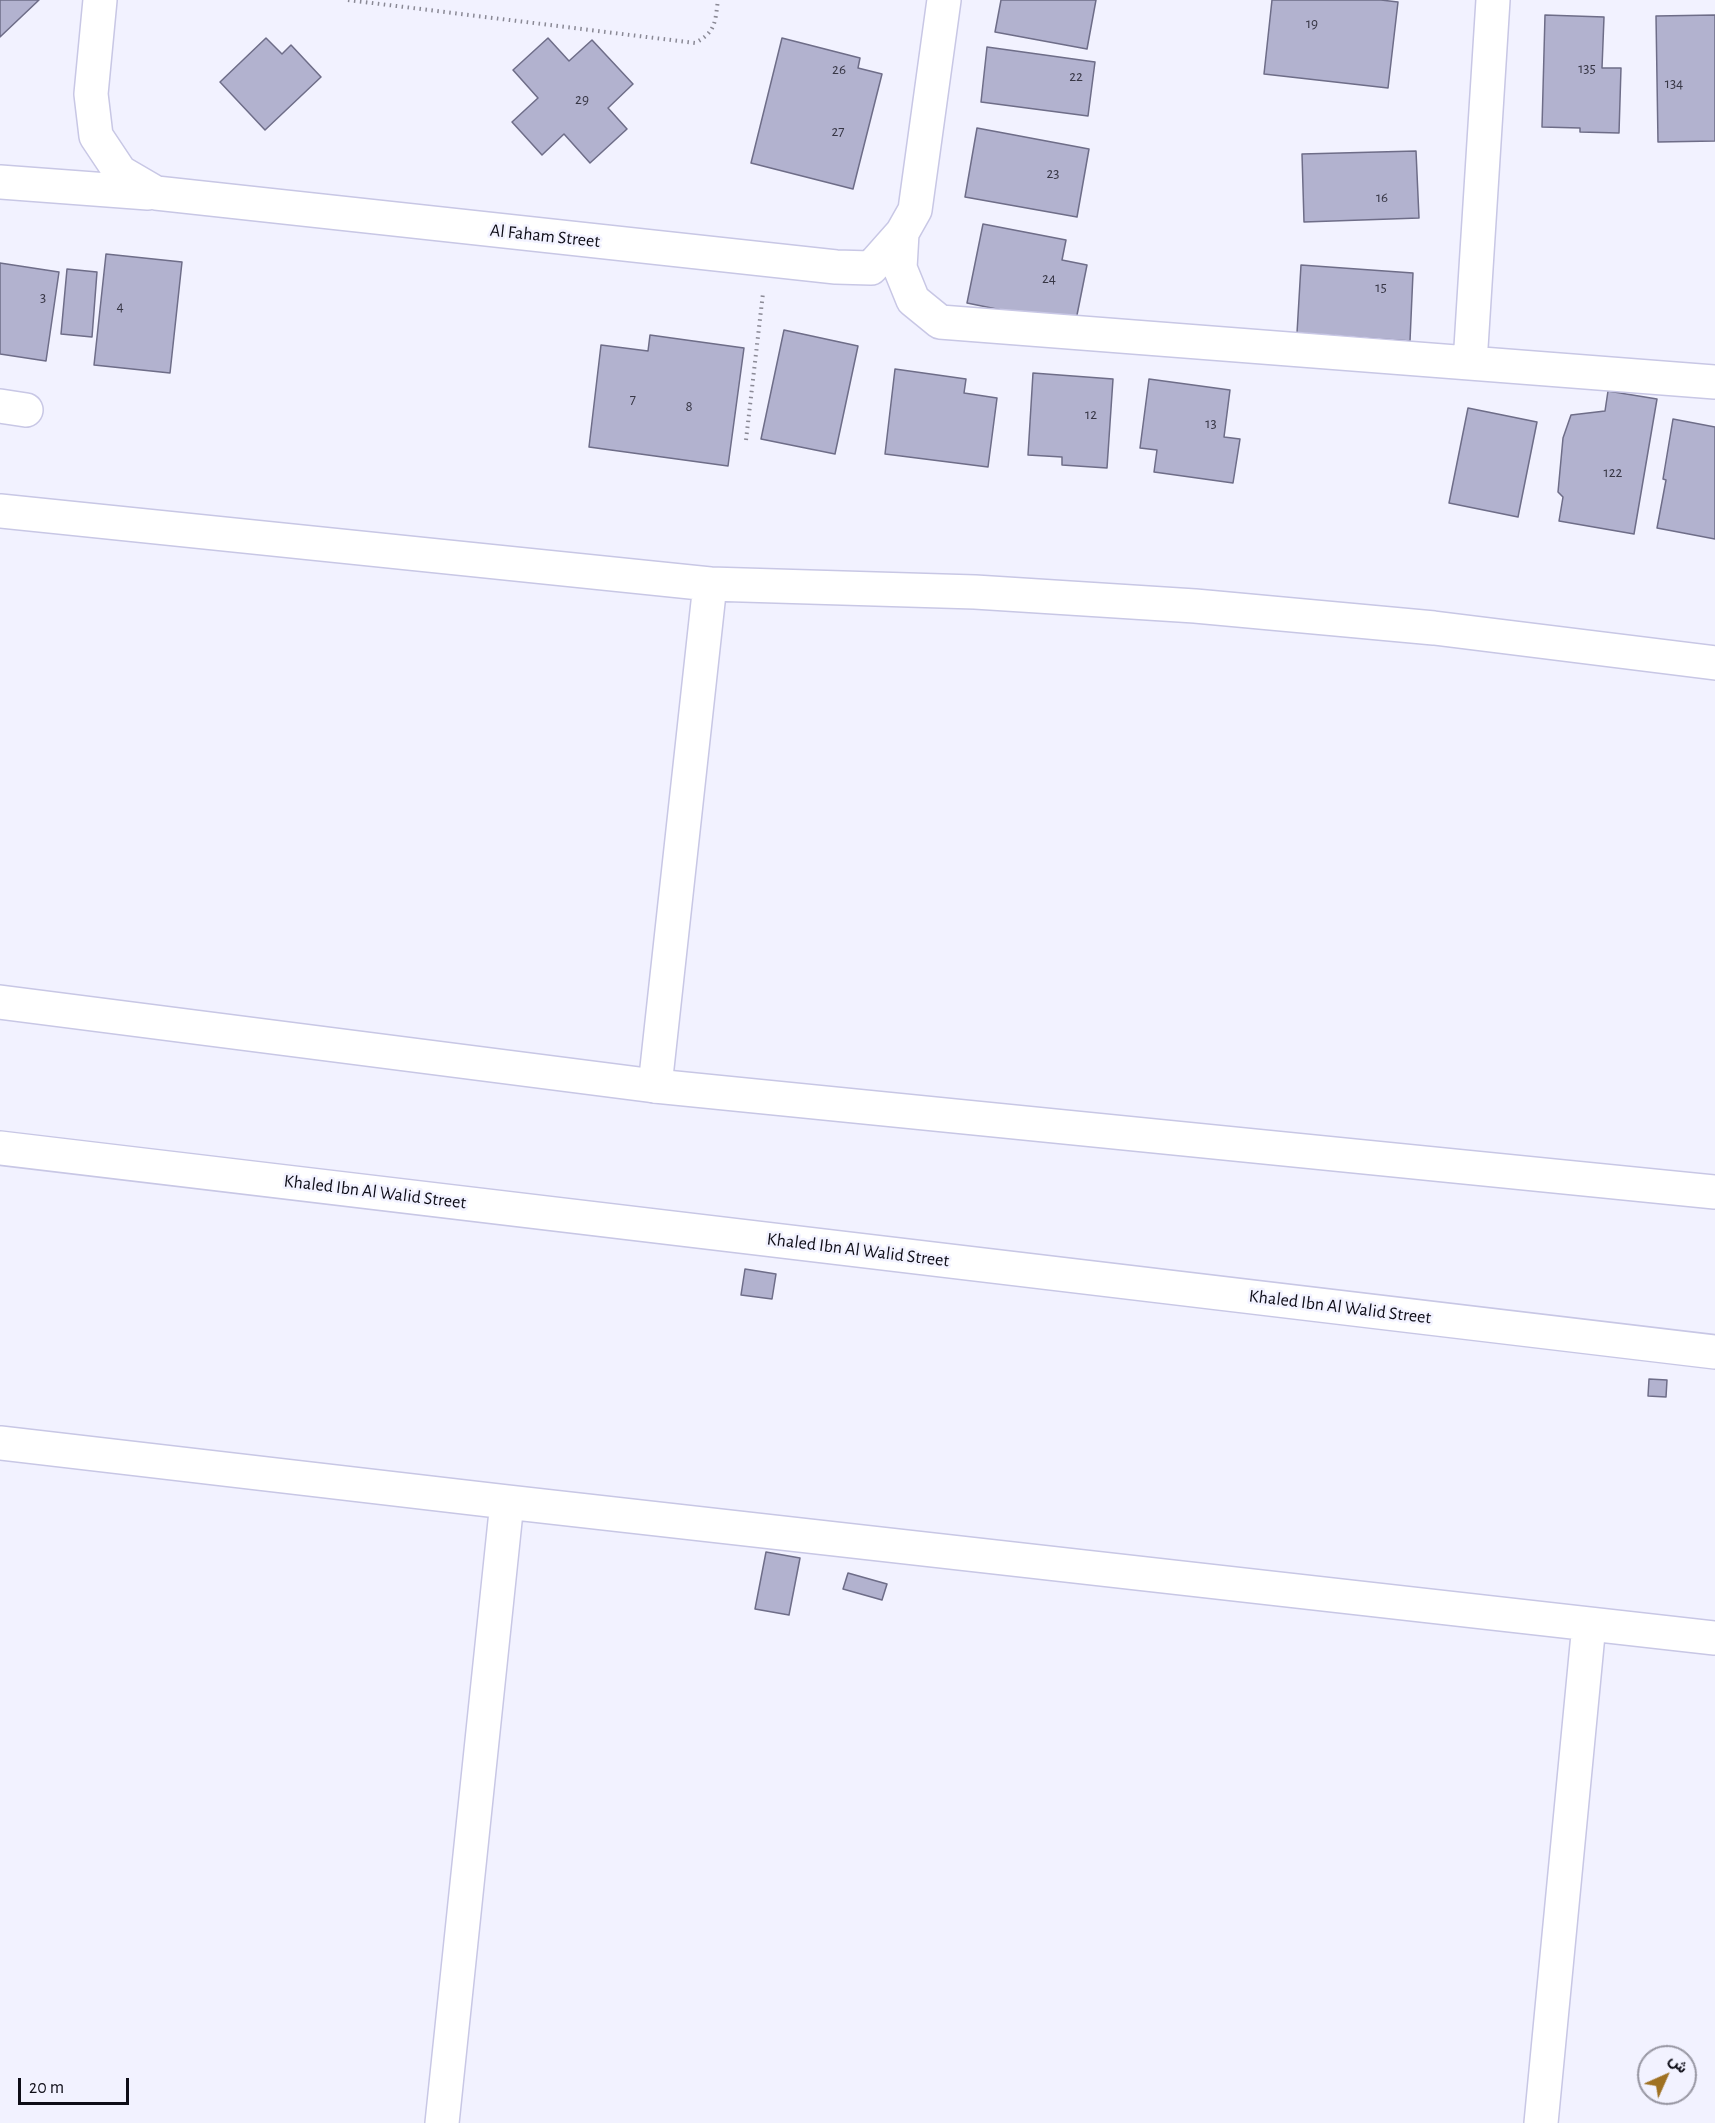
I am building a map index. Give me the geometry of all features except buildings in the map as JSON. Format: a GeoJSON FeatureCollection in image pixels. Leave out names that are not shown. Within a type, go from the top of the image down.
{"type":"FeatureCollection","features":[{"type":"Feature","properties":{"kind":"street","name":"Al Faham Street"},"geometry":{"type":"LineString","coordinates":[[100,0],[91,94],[96,136],[120,172],[156,193],[766,260],[871,268],[902,233],[915,210],[944,0]]}},
{"type":"Feature","properties":{"kind":"street"},"geometry":{"type":"LineString","coordinates":[[1470,363],[1493,0]]}},
{"type":"Feature","properties":{"kind":"street"},"geometry":{"type":"LineString","coordinates":[[0,182],[156,193]]}},
{"type":"Feature","properties":{"kind":"street"},"geometry":{"type":"LineString","coordinates":[[902,233],[900,268],[913,300],[940,322],[1715,382]]}},
{"type":"Feature","properties":{"kind":"street"},"geometry":{"type":"LineString","coordinates":[[0,511],[710,584],[975,592],[1195,606],[1434,628],[1715,663]]}},
{"type":"Feature","properties":{"kind":"street"},"geometry":{"type":"LineString","coordinates":[[655,1086],[710,584]]}},
{"type":"Feature","properties":{"kind":"street"},"geometry":{"type":"LineString","coordinates":[[0,1002],[655,1086],[1715,1191]]}},
{"type":"Feature","properties":{"kind":"street","name":"Khaled Ibn Al Walid Street"},"geometry":{"type":"LineString","coordinates":[[0,1148],[1715,1352]]}},
{"type":"Feature","properties":{"kind":"street"},"geometry":{"type":"LineString","coordinates":[[0,1443],[1715,1638]]}},
{"type":"Feature","properties":{"kind":"street"},"geometry":{"type":"LineString","coordinates":[[442,2123],[507,1502]]}},
{"type":"Feature","properties":{"kind":"street"},"geometry":{"type":"LineString","coordinates":[[1542,2123],[1589,1624]]}},
{"type":"Feature","properties":{"kind":"path"},"geometry":{"type":"LineString","coordinates":[[348,0],[694,43],[711,31],[715,21],[717,0]]}},
{"type":"Feature","properties":{"kind":"path"},"geometry":{"type":"LineString","coordinates":[[746,440],[766,260]]}}]}
